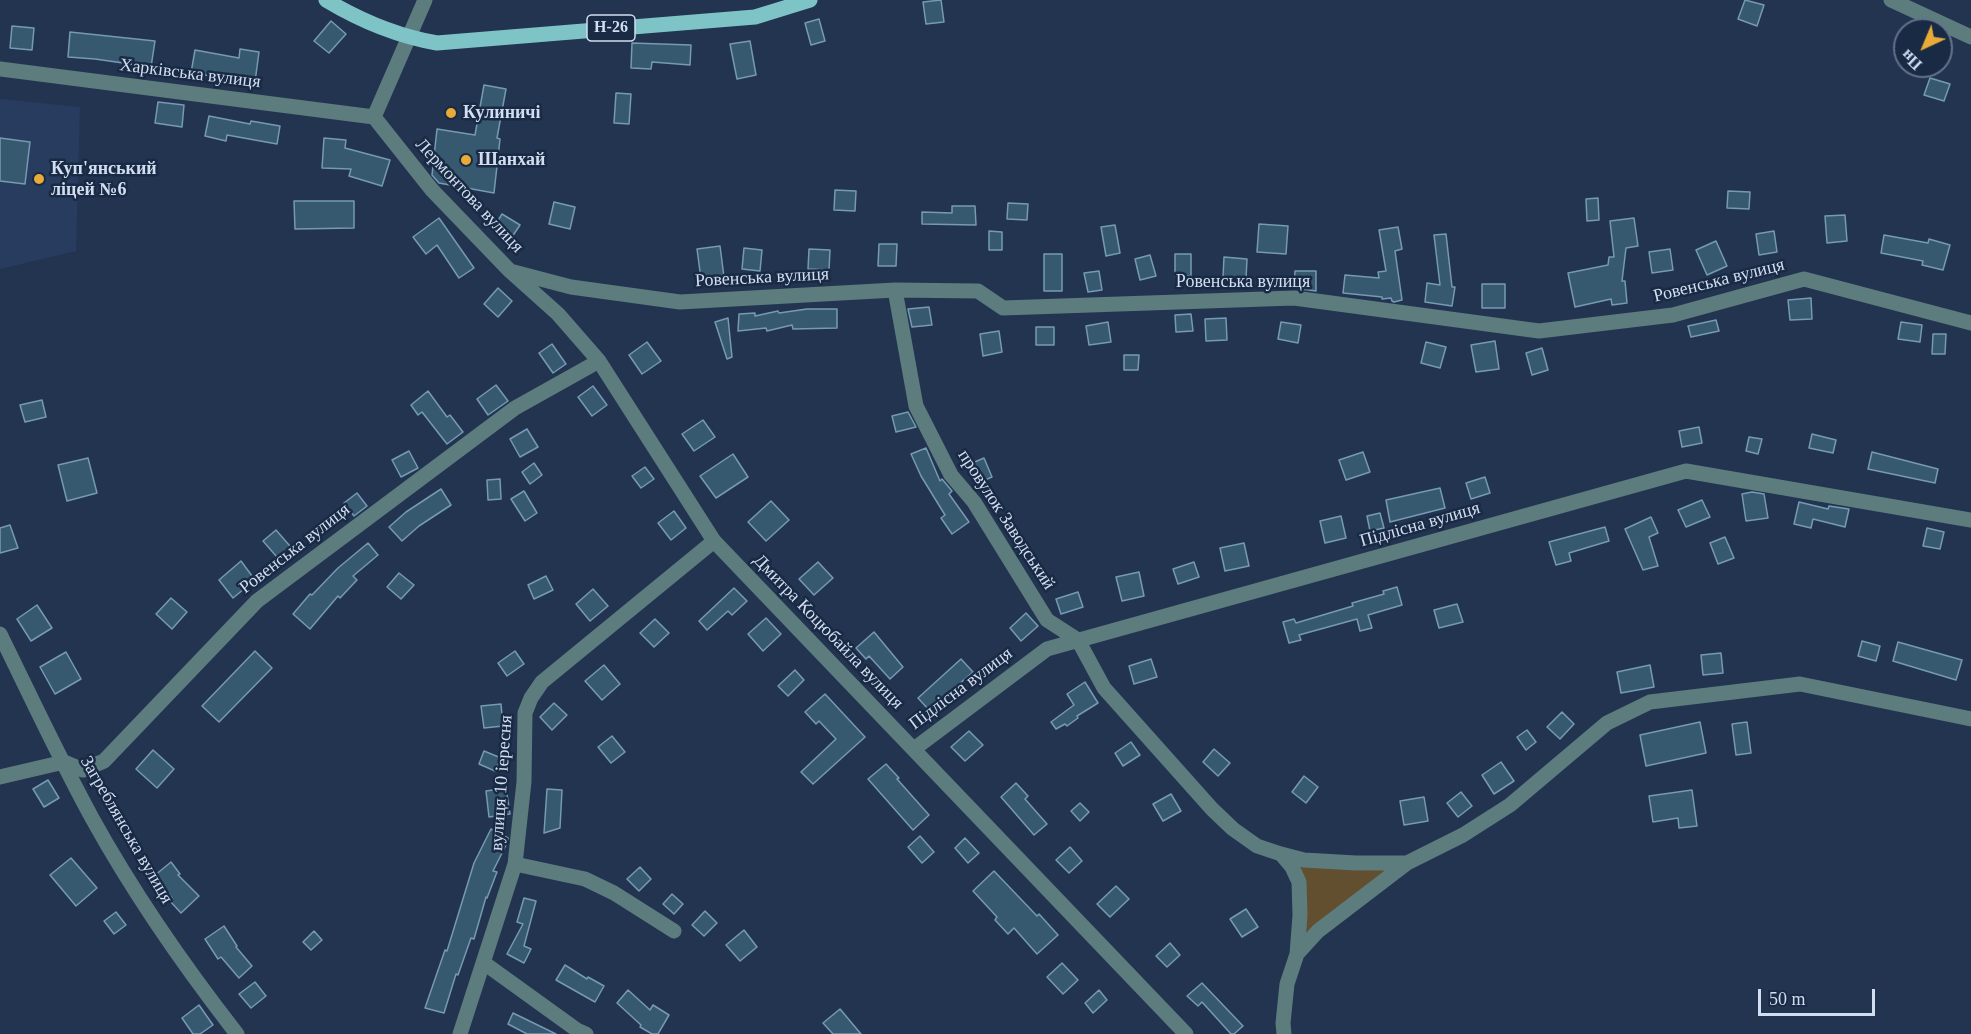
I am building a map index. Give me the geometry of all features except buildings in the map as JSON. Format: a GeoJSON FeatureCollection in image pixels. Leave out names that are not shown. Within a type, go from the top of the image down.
{"type":"FeatureCollection","features":[{"type":"Feature","properties":{"kind":"main road","name":"Н-26"},"geometry":{"type":"LineString","coordinates":[[326,0],[367,23],[410,38],[437,43],[755,16],[810,0]]}},
{"type":"Feature","properties":{"kind":"street"},"geometry":{"type":"LineString","coordinates":[[374,117],[425,0]]}},
{"type":"Feature","properties":{"kind":"street"},"geometry":{"type":"LineString","coordinates":[[1891,0],[1971,37]]}},
{"type":"Feature","properties":{"kind":"street","name":"Харківська вулиця"},"geometry":{"type":"LineString","coordinates":[[0,69],[374,117]]}},
{"type":"Feature","properties":{"kind":"street","name":"Лермонтова вулиця"},"geometry":{"type":"LineString","coordinates":[[374,117],[432,190],[510,271],[558,314],[599,361]]}},
{"type":"Feature","properties":{"kind":"street","name":"Ровенська вулиця"},"geometry":{"type":"LineString","coordinates":[[510,271],[571,287],[680,302],[895,290],[978,291],[1003,308],[1294,298],[1539,331],[1674,315],[1804,279],[1971,323]]}},
{"type":"Feature","properties":{"kind":"street","name":"провулок Заводський"},"geometry":{"type":"LineString","coordinates":[[895,290],[916,406],[951,475],[974,502],[1047,620],[1078,640],[1104,688],[1212,809],[1233,829],[1257,846],[1281,854],[1304,860],[1407,863]]}},
{"type":"Feature","properties":{"kind":"street","name":"Ровенська вулиця"},"geometry":{"type":"LineString","coordinates":[[0,777],[64,762],[84,770],[104,761],[257,601],[515,408],[599,361]]}},
{"type":"Feature","properties":{"kind":"street","name":"Дмитра Коцюбайла вулиця"},"geometry":{"type":"LineString","coordinates":[[599,361],[714,541],[1186,1034]]}},
{"type":"Feature","properties":{"kind":"street","name":"Підлісна вулиця"},"geometry":{"type":"LineString","coordinates":[[914,749],[1047,649],[1686,471],[1971,520]]}},
{"type":"Feature","properties":{"kind":"street","name":"вулиця 10 іересня"},"geometry":{"type":"LineString","coordinates":[[460,1034],[515,864],[524,782],[525,713],[531,698],[542,682],[714,541]]}},
{"type":"Feature","properties":{"kind":"street","name":"Загреблянська вулиця"},"geometry":{"type":"LineString","coordinates":[[0,634],[92,818],[139,896],[195,980],[237,1034]]}},
{"type":"Feature","properties":{"kind":"street"},"geometry":{"type":"LineString","coordinates":[[1297,954],[1318,931],[1407,863],[1463,835],[1510,805],[1607,723],[1650,702],[1800,684],[1971,718]]}},
{"type":"Feature","properties":{"kind":"street"},"geometry":{"type":"LineString","coordinates":[[1281,854],[1292,867],[1299,882],[1300,915],[1297,954],[1287,984],[1284,1034]]}},
{"type":"Feature","properties":{"kind":"street"},"geometry":{"type":"LineString","coordinates":[[515,864],[585,879],[614,893],[674,931]]}},
{"type":"Feature","properties":{"kind":"street"},"geometry":{"type":"LineString","coordinates":[[484,963],[577,1030],[586,1034]]}},
{"type":"Feature","properties":{"kind":"shaded area","name":"Куп'янський ліцей №6"},"geometry":{"type":"Polygon","coordinates":[[[0,99],[80,107],[76,251],[0,269],[0,99]]]}},
{"type":"Feature","properties":{"kind":"shaded area"},"geometry":{"type":"Polygon","coordinates":[[[1281,854],[1407,863],[1297,954],[1296,876],[1281,854]]]}},
{"type":"Feature","properties":{"kind":"place","name":"Кулиничі"},"geometry":{"type":"Point","coordinates":[451,113]}},
{"type":"Feature","properties":{"kind":"place","name":"Шанхай"},"geometry":{"type":"Point","coordinates":[466,160]}},
{"type":"Feature","properties":{"kind":"place","name":"Куп'янський ліцей №6"},"geometry":{"type":"Point","coordinates":[39,179]}}]}
